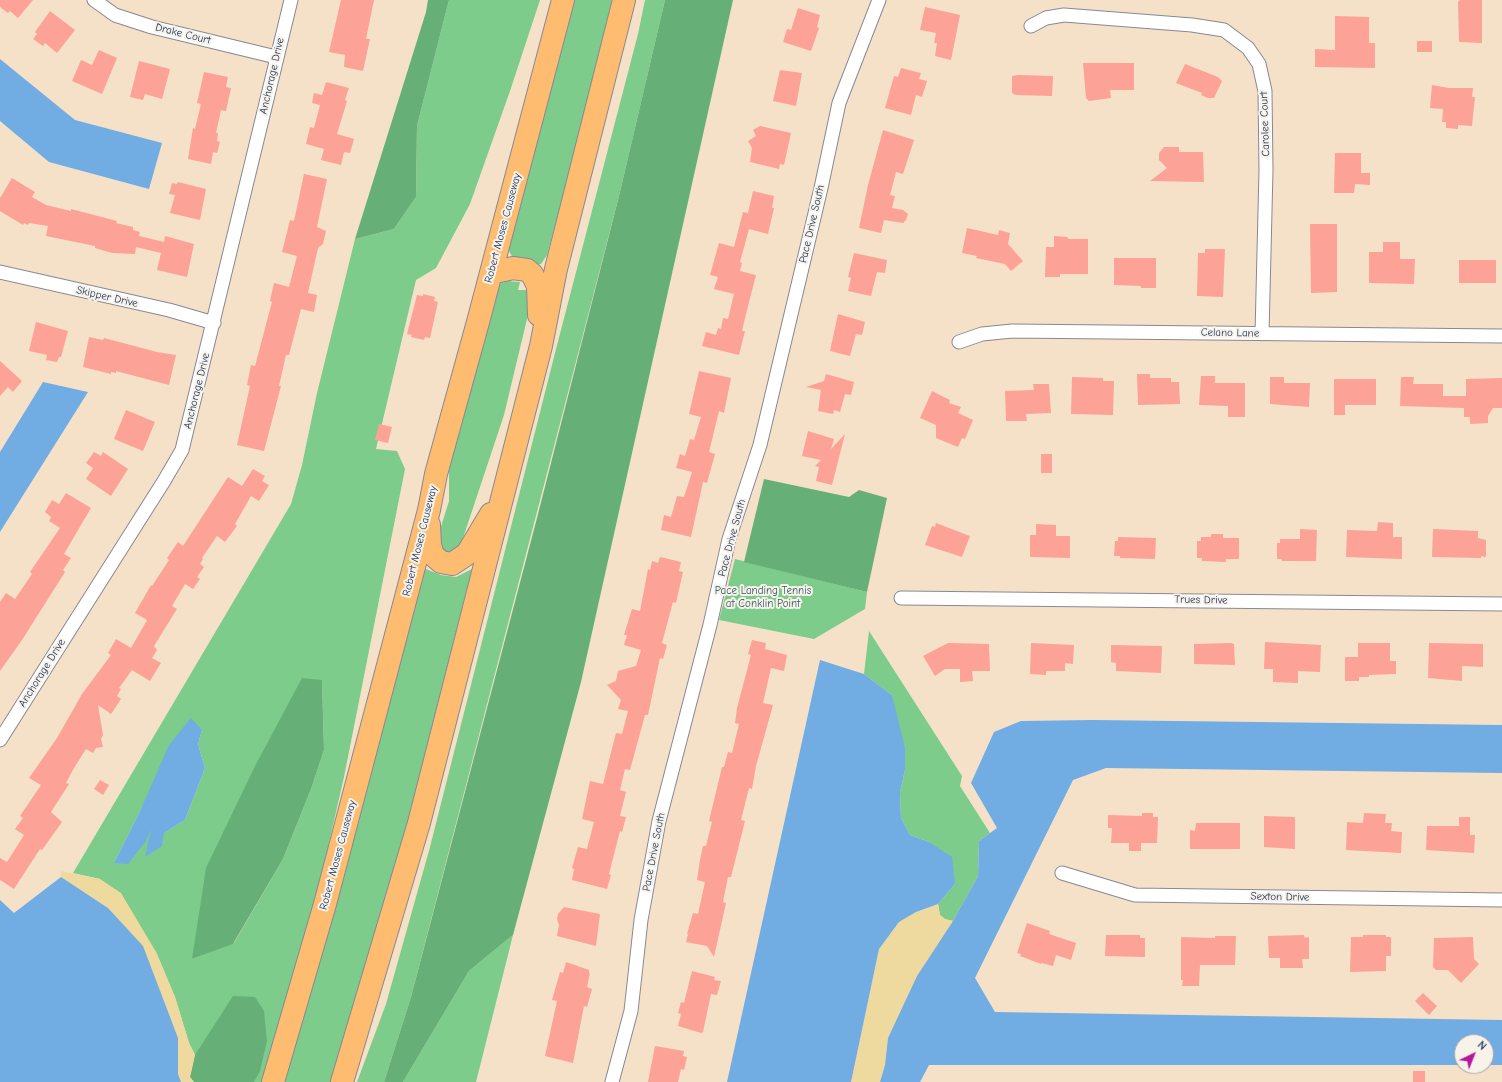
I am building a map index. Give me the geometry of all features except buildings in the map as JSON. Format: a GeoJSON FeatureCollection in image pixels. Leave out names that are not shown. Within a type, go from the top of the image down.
{"type":"FeatureCollection","features":[{"type":"Feature","properties":{"kind":"highway","name":"Robert Moses Causeway"},"geometry":{"type":"LineString","coordinates":[[273,1082],[325,904],[429,510],[436,474],[563,0]]}},
{"type":"Feature","properties":{"kind":"highway"},"geometry":{"type":"LineString","coordinates":[[342,1082],[419,823],[541,346],[556,269],[624,0]]}},
{"type":"Feature","properties":{"kind":"highway"},"geometry":{"type":"LineString","coordinates":[[491,273],[506,269],[520,268],[527,270],[536,279],[538,286],[541,346]]}},
{"type":"Feature","properties":{"kind":"highway"},"geometry":{"type":"LineString","coordinates":[[429,510],[430,544],[433,555],[441,562],[452,564],[466,554],[502,496]]}},
{"type":"Feature","properties":{"kind":"street","name":"Drake Court"},"geometry":{"type":"LineString","coordinates":[[94,0],[115,15],[152,27],[276,57]]}},
{"type":"Feature","properties":{"kind":"street","name":"Anchorage Drive"},"geometry":{"type":"LineString","coordinates":[[0,740],[164,481],[182,450],[214,323],[276,57],[291,0]]}},
{"type":"Feature","properties":{"kind":"street","name":"Pace Drive South"},"geometry":{"type":"LineString","coordinates":[[612,1082],[631,1010],[641,920],[659,821],[710,625],[729,540],[760,445],[821,188],[839,103],[879,0]]}},
{"type":"Feature","properties":{"kind":"street","name":"Carolee Court"},"geometry":{"type":"LineString","coordinates":[[1031,26],[1046,18],[1064,15],[1192,25],[1224,30],[1248,48],[1259,64],[1264,91],[1266,170],[1262,334]]}},
{"type":"Feature","properties":{"kind":"street","name":"Skipper Drive"},"geometry":{"type":"LineString","coordinates":[[0,272],[169,310],[214,323]]}},
{"type":"Feature","properties":{"kind":"street","name":"Celano Lane"},"geometry":{"type":"LineString","coordinates":[[959,342],[982,334],[1012,331],[1502,336]]}},
{"type":"Feature","properties":{"kind":"street","name":"Trues Drive"},"geometry":{"type":"LineString","coordinates":[[901,598],[1502,604]]}},
{"type":"Feature","properties":{"kind":"street","name":"Sexton Drive"},"geometry":{"type":"LineString","coordinates":[[1062,873],[1136,895],[1502,900]]}},
{"type":"Feature","properties":{"kind":"green space"},"geometry":{"type":"Polygon","coordinates":[[[428,0],[449,0],[417,126],[416,197],[394,229],[355,239],[426,12],[428,0]]]}},
{"type":"Feature","properties":{"kind":"green space"},"geometry":{"type":"Polygon","coordinates":[[[449,0],[540,0],[470,204],[436,268],[416,280],[376,449],[397,451],[405,469],[344,777],[312,917],[263,1082],[194,1082],[190,1077],[195,1055],[189,1043],[175,997],[156,952],[100,879],[73,873],[291,504],[302,465],[317,393],[355,239],[394,229],[416,197],[417,126],[449,0]],[[322,680],[192,959],[234,943],[283,859],[311,789],[324,750],[322,680]],[[202,730],[141,809],[114,863],[152,826],[146,856],[164,833],[185,820],[205,768],[198,744],[202,730]]]}},
{"type":"Feature","properties":{"kind":"green space"},"geometry":{"type":"Polygon","coordinates":[[[573,0],[616,0],[547,255],[541,264],[533,265],[514,260],[509,251],[509,235],[573,0]]]}},
{"type":"Feature","properties":{"kind":"green space"},"geometry":{"type":"Polygon","coordinates":[[[645,0],[665,0],[619,196],[411,997],[384,1082],[357,1082],[386,1004],[430,847],[556,349],[638,34],[645,0]]]}},
{"type":"Feature","properties":{"kind":"green space"},"geometry":{"type":"Polygon","coordinates":[[[665,0],[733,0],[581,682],[513,935],[469,971],[403,1082],[384,1082],[411,997],[537,518],[619,196],[665,0]]]}},
{"type":"Feature","properties":{"kind":"green space"},"geometry":{"type":"Polygon","coordinates":[[[507,281],[520,282],[518,290],[531,290],[533,294],[504,415],[459,550],[454,557],[435,546],[449,501],[449,470],[495,290],[499,284],[507,281]]]}},
{"type":"Feature","properties":{"kind":"green space"},"geometry":{"type":"Polygon","coordinates":[[[764,479],[849,497],[859,490],[887,498],[867,592],[744,562],[764,479]]]}},
{"type":"Feature","properties":{"kind":"green space","name":"Pace Landing Tennis at Conklin Point"},"geometry":{"type":"Polygon","coordinates":[[[735,559],[867,592],[865,609],[814,639],[719,620],[735,559]]]}},
{"type":"Feature","properties":{"kind":"green space"},"geometry":{"type":"Polygon","coordinates":[[[421,567],[441,575],[456,577],[472,569],[396,867],[331,1082],[280,1082],[421,567]]]}},
{"type":"Feature","properties":{"kind":"green space"},"geometry":{"type":"Polygon","coordinates":[[[869,631],[962,776],[960,786],[990,833],[979,841],[978,876],[953,921],[945,919],[940,915],[938,904],[955,884],[929,842],[910,835],[901,818],[900,792],[905,770],[892,695],[864,674],[869,631]]]}},
{"type":"Feature","properties":{"kind":"green space"},"geometry":{"type":"Polygon","coordinates":[[[302,678],[322,680],[324,750],[311,789],[283,859],[233,944],[192,959],[206,868],[255,766],[302,678]]]}},
{"type":"Feature","properties":{"kind":"green space"},"geometry":{"type":"Polygon","coordinates":[[[513,935],[476,1082],[403,1082],[469,971],[513,935]]]}},
{"type":"Feature","properties":{"kind":"green space"},"geometry":{"type":"Polygon","coordinates":[[[233,996],[255,997],[264,1011],[267,1041],[260,1071],[254,1082],[194,1082],[190,1077],[195,1055],[233,996]]]}},
{"type":"Feature","properties":{"kind":"sand"},"geometry":{"type":"Polygon","coordinates":[[[61,871],[100,879],[121,893],[156,952],[175,997],[189,1043],[195,1055],[190,1077],[194,1082],[181,1082],[178,1074],[178,1038],[108,908],[61,877],[61,871]]]}},
{"type":"Feature","properties":{"kind":"sand"},"geometry":{"type":"Polygon","coordinates":[[[938,904],[940,915],[945,919],[953,921],[917,976],[888,1038],[885,1065],[880,1082],[851,1082],[879,949],[899,922],[916,912],[938,904]]]}},
{"type":"Feature","properties":{"kind":"water"},"geometry":{"type":"Polygon","coordinates":[[[0,59],[75,120],[162,143],[149,189],[49,162],[0,121],[0,59]]]}},
{"type":"Feature","properties":{"kind":"water"},"geometry":{"type":"Polygon","coordinates":[[[43,382],[88,392],[0,532],[0,452],[43,382]]]}},
{"type":"Feature","properties":{"kind":"water"},"geometry":{"type":"Polygon","coordinates":[[[820,660],[864,674],[892,695],[905,748],[905,770],[900,792],[901,818],[910,835],[929,842],[952,857],[955,884],[938,904],[916,912],[899,922],[879,949],[851,1082],[727,1082],[820,660]]]}},
{"type":"Feature","properties":{"kind":"water"},"geometry":{"type":"Polygon","coordinates":[[[191,718],[202,730],[198,744],[205,768],[185,820],[164,833],[162,846],[145,857],[151,829],[146,841],[128,864],[114,863],[141,809],[169,745],[191,718]]]}},
{"type":"Feature","properties":{"kind":"water"},"geometry":{"type":"Polygon","coordinates":[[[1093,720],[1502,725],[1502,773],[1106,768],[1073,780],[975,978],[995,1012],[1502,1020],[1502,1065],[1494,1065],[1494,1034],[1454,1034],[1454,1065],[929,1065],[920,1082],[880,1082],[885,1065],[888,1038],[917,976],[953,921],[978,876],[979,841],[997,828],[971,783],[994,732],[1021,721],[1093,720]]]}},
{"type":"Feature","properties":{"kind":"water"},"geometry":{"type":"Polygon","coordinates":[[[61,877],[108,908],[143,946],[178,1038],[178,1074],[181,1082],[0,1082],[0,900],[14,913],[61,877]]]}}]}
